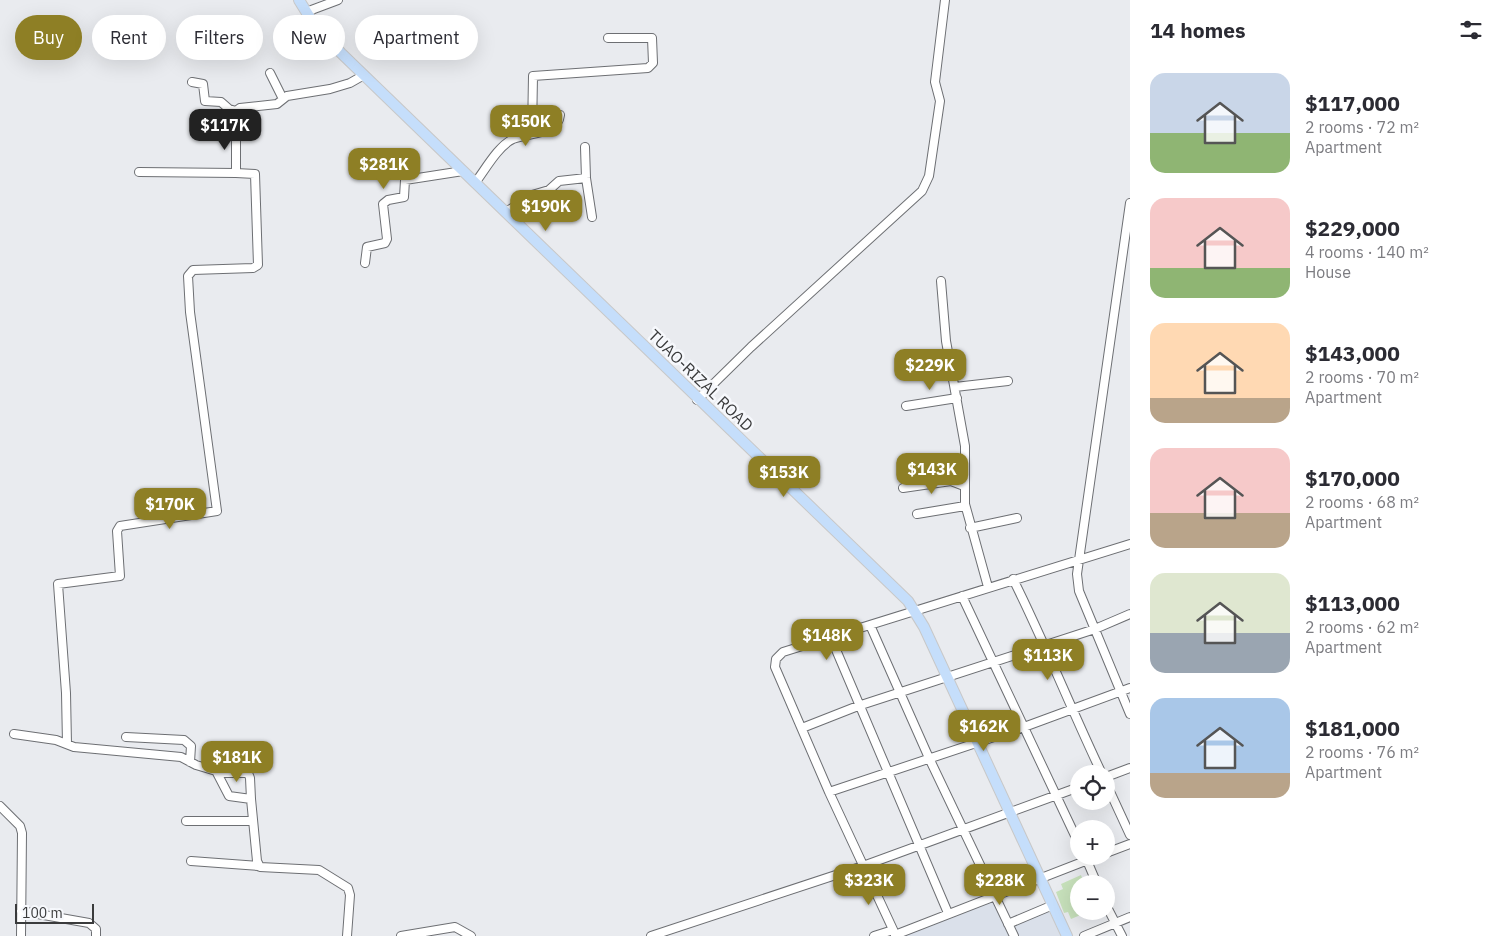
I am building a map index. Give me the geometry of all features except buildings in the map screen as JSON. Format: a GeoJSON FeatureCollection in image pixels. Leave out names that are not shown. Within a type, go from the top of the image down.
{"type":"FeatureCollection","features":[{"type":"Feature","properties":{"kind":"main road","name":"TUAO-RIZAL ROAD"},"geometry":{"type":"LineString","coordinates":[[299,0],[324,34],[364,75],[697,400],[780,476],[914,610],[1067,936]]}},
{"type":"Feature","properties":{"kind":"street"},"geometry":{"type":"LineString","coordinates":[[306,12],[338,0]]}},
{"type":"Feature","properties":{"kind":"street"},"geometry":{"type":"LineString","coordinates":[[697,400],[750,347],[922,192],[929,176],[940,101],[935,82],[945,0]]}},
{"type":"Feature","properties":{"kind":"street"},"geometry":{"type":"LineString","coordinates":[[532,133],[533,76],[648,68],[653,64],[652,38],[608,38]]}},
{"type":"Feature","properties":{"kind":"street"},"geometry":{"type":"LineString","coordinates":[[270,73],[283,99]]}},
{"type":"Feature","properties":{"kind":"street"},"geometry":{"type":"LineString","coordinates":[[192,82],[202,84],[205,101],[221,102],[229,109],[236,111],[240,108],[276,104],[290,95],[330,90],[364,75]]}},
{"type":"Feature","properties":{"kind":"street"},"geometry":{"type":"LineString","coordinates":[[236,111],[236,173]]}},
{"type":"Feature","properties":{"kind":"street"},"geometry":{"type":"LineString","coordinates":[[475,183],[506,144],[532,133],[556,128],[560,115]]}},
{"type":"Feature","properties":{"kind":"street"},"geometry":{"type":"LineString","coordinates":[[585,147],[586,178],[592,218]]}},
{"type":"Feature","properties":{"kind":"street"},"geometry":{"type":"LineString","coordinates":[[365,263],[365,249],[385,243],[387,239],[383,204],[388,200],[404,197],[405,180],[463,170]]}},
{"type":"Feature","properties":{"kind":"street"},"geometry":{"type":"LineString","coordinates":[[67,744],[66,693],[58,584],[120,576],[117,531],[120,526],[217,512],[190,312],[188,276],[193,270],[257,266],[255,174],[139,172]]}},
{"type":"Feature","properties":{"kind":"street"},"geometry":{"type":"LineString","coordinates":[[506,212],[532,196],[549,190],[559,181],[586,178]]}},
{"type":"Feature","properties":{"kind":"street"},"geometry":{"type":"LineString","coordinates":[[1130,203],[1077,574],[1079,591],[1130,714]]}},
{"type":"Feature","properties":{"kind":"street"},"geometry":{"type":"LineString","coordinates":[[940,281],[946,341],[965,446],[965,506],[988,587]]}},
{"type":"Feature","properties":{"kind":"street"},"geometry":{"type":"LineString","coordinates":[[955,387],[1008,382]]}},
{"type":"Feature","properties":{"kind":"street"},"geometry":{"type":"LineString","coordinates":[[906,406],[957,398]]}},
{"type":"Feature","properties":{"kind":"street"},"geometry":{"type":"LineString","coordinates":[[902,488],[951,481],[964,486]]}},
{"type":"Feature","properties":{"kind":"street"},"geometry":{"type":"LineString","coordinates":[[918,514],[965,506]]}},
{"type":"Feature","properties":{"kind":"street"},"geometry":{"type":"LineString","coordinates":[[970,528],[1017,518]]}},
{"type":"Feature","properties":{"kind":"street"},"geometry":{"type":"LineString","coordinates":[[894,933],[829,792],[775,667],[776,658],[783,652],[1130,544]]}},
{"type":"Feature","properties":{"kind":"street"},"geometry":{"type":"LineString","coordinates":[[1013,579],[1046,646],[1071,710],[1098,765]]}},
{"type":"Feature","properties":{"kind":"street"},"geometry":{"type":"LineString","coordinates":[[962,596],[1070,826]]}},
{"type":"Feature","properties":{"kind":"street"},"geometry":{"type":"LineString","coordinates":[[802,728],[858,706],[1095,629],[1130,614]]}},
{"type":"Feature","properties":{"kind":"street"},"geometry":{"type":"LineString","coordinates":[[870,625],[929,758],[1014,936]]}},
{"type":"Feature","properties":{"kind":"street"},"geometry":{"type":"LineString","coordinates":[[831,638],[858,706],[948,913]]}},
{"type":"Feature","properties":{"kind":"street"},"geometry":{"type":"LineString","coordinates":[[829,792],[1024,727],[1130,688]]}},
{"type":"Feature","properties":{"kind":"street"},"geometry":{"type":"LineString","coordinates":[[14,734],[56,740],[84,748],[180,757],[218,773],[248,773],[258,866]]}},
{"type":"Feature","properties":{"kind":"street"},"geometry":{"type":"LineString","coordinates":[[126,737],[182,739],[190,746],[190,762]]}},
{"type":"Feature","properties":{"kind":"street"},"geometry":{"type":"LineString","coordinates":[[1115,774],[1130,768]]}},
{"type":"Feature","properties":{"kind":"street"},"geometry":{"type":"LineString","coordinates":[[218,773],[229,796],[251,799]]}},
{"type":"Feature","properties":{"kind":"street"},"geometry":{"type":"LineString","coordinates":[[652,936],[863,866],[1070,790]]}},
{"type":"Feature","properties":{"kind":"street"},"geometry":{"type":"LineString","coordinates":[[1115,802],[1130,835]]}},
{"type":"Feature","properties":{"kind":"street"},"geometry":{"type":"LineString","coordinates":[[0,806],[20,826],[22,833],[21,936]]}},
{"type":"Feature","properties":{"kind":"street"},"geometry":{"type":"LineString","coordinates":[[186,821],[253,821]]}},
{"type":"Feature","properties":{"kind":"street"},"geometry":{"type":"LineString","coordinates":[[1115,850],[1130,844]]}},
{"type":"Feature","properties":{"kind":"street"},"geometry":{"type":"LineString","coordinates":[[191,861],[258,866],[263,869],[320,870],[348,888],[350,894],[347,936]]}},
{"type":"Feature","properties":{"kind":"street"},"geometry":{"type":"LineString","coordinates":[[874,936],[894,933],[996,896],[1070,865]]}},
{"type":"Feature","properties":{"kind":"street"},"geometry":{"type":"LineString","coordinates":[[1008,924],[1053,905]]}},
{"type":"Feature","properties":{"kind":"street"},"geometry":{"type":"LineString","coordinates":[[21,911],[89,923],[96,929],[96,936]]}},
{"type":"Feature","properties":{"kind":"street"},"geometry":{"type":"LineString","coordinates":[[1084,936],[1130,917]]}},
{"type":"Feature","properties":{"kind":"street"},"geometry":{"type":"LineString","coordinates":[[1114,920],[1122,936]]}},
{"type":"Feature","properties":{"kind":"street"},"geometry":{"type":"LineString","coordinates":[[401,936],[455,927],[471,936]]}},
{"type":"Feature","properties":{"kind":"shaded area"},"geometry":{"type":"Polygon","coordinates":[[[993,899],[1010,936],[898,936],[993,899]]]}},
{"type":"Feature","properties":{"kind":"shaded area"},"geometry":{"type":"Polygon","coordinates":[[[1046,910],[1051,912],[1061,936],[1017,936],[1012,925],[1046,910]]]}},
{"type":"Feature","properties":{"kind":"green space"},"geometry":{"type":"Polygon","coordinates":[[[1070,880],[1070,917],[1068,912],[1064,913],[1056,892],[1063,889],[1061,884],[1070,880]]]}}]}
